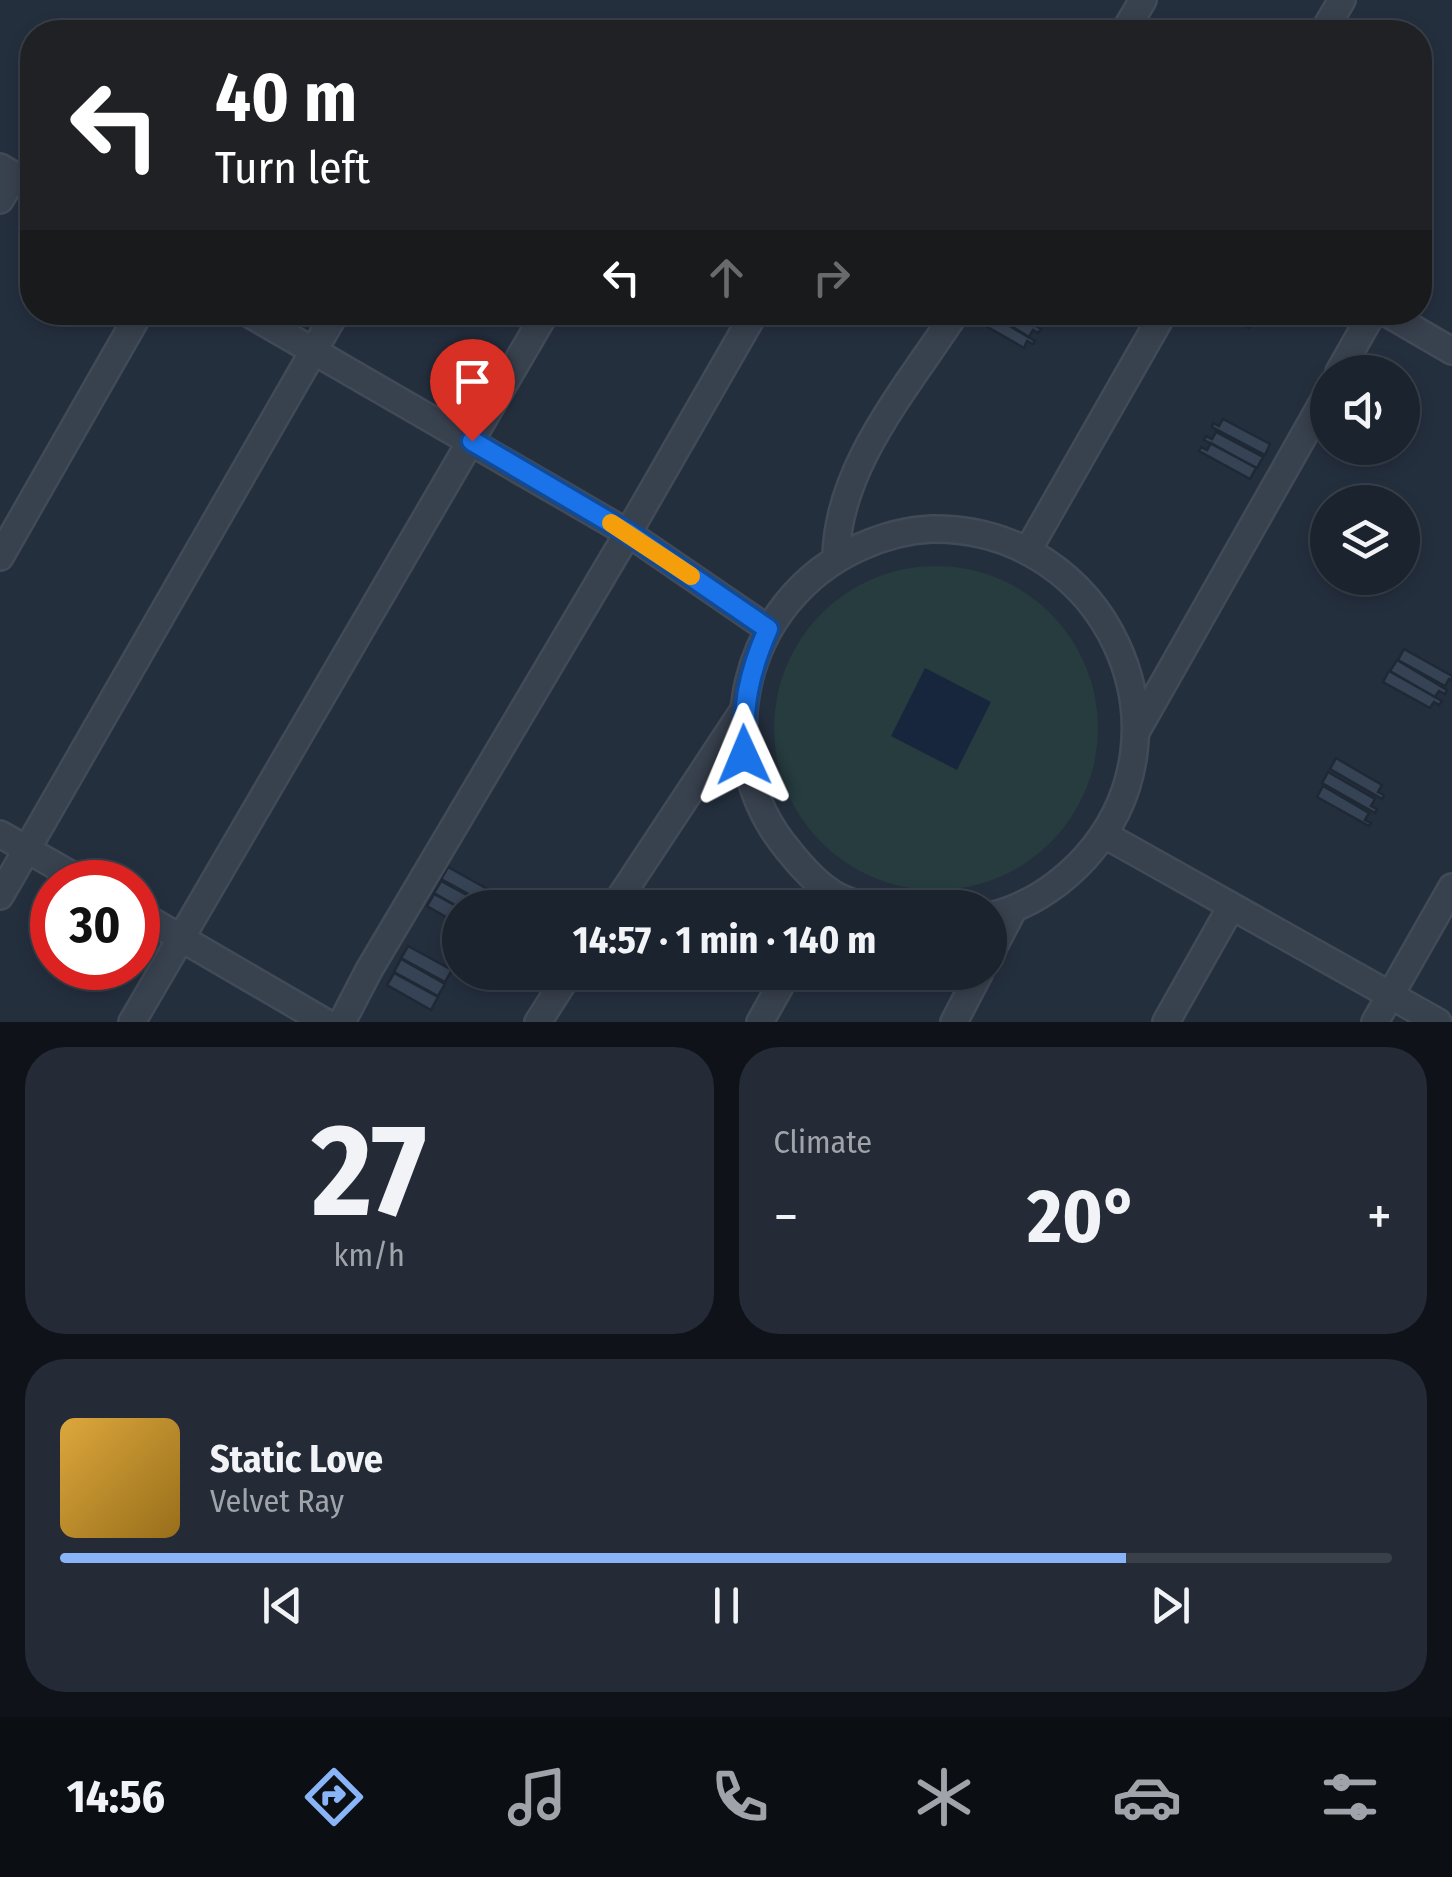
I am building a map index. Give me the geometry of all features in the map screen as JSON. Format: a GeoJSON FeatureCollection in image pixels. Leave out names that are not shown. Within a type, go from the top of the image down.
{"type":"FeatureCollection","features":[{"type":"Feature","properties":{"kind":"street"},"geometry":{"type":"LineString","coordinates":[[0,200],[16,176]]}},
{"type":"Feature","properties":{"kind":"street"},"geometry":{"type":"LineString","coordinates":[[0,557],[133,325]]}},
{"type":"Feature","properties":{"kind":"street"},"geometry":{"type":"LineString","coordinates":[[269,325],[628,533],[768,629]]}},
{"type":"Feature","properties":{"kind":"street"},"geometry":{"type":"LineString","coordinates":[[0,896],[328,325]]}},
{"type":"Feature","properties":{"kind":"street"},"geometry":{"type":"LineString","coordinates":[[132,1022],[539,325]]}},
{"type":"Feature","properties":{"kind":"street"},"geometry":{"type":"LineString","coordinates":[[342,1022],[747,325]]}},
{"type":"Feature","properties":{"kind":"street"},"geometry":{"type":"LineString","coordinates":[[836,558],[839,518],[859,462],[948,325]]}},
{"type":"Feature","properties":{"kind":"street"},"geometry":{"type":"LineString","coordinates":[[1028,550],[1157,325]]}},
{"type":"Feature","properties":{"kind":"street"},"geometry":{"type":"LineString","coordinates":[[1349,355],[1366,325]]}},
{"type":"Feature","properties":{"kind":"street"},"geometry":{"type":"LineString","coordinates":[[1408,325],[1452,350]]}},
{"type":"Feature","properties":{"kind":"street"},"geometry":{"type":"LineString","coordinates":[[1137,730],[1310,425]]}},
{"type":"Feature","properties":{"kind":"street"},"geometry":{"type":"LineString","coordinates":[[820,890],[776,836],[756,797],[744,755],[743,712],[751,669],[768,629],[798,589],[836,558],[882,538],[931,529],[981,534],[1028,550],[1073,582],[1108,625],[1130,676],[1137,730],[1128,785],[1106,835],[1065,880],[1007,910]]}},
{"type":"Feature","properties":{"kind":"street"},"geometry":{"type":"LineString","coordinates":[[624,890],[743,712]]}},
{"type":"Feature","properties":{"kind":"street"},"geometry":{"type":"LineString","coordinates":[[0,834],[45,860]]}},
{"type":"Feature","properties":{"kind":"street"},"geometry":{"type":"LineString","coordinates":[[1106,835],[1438,1022]]}},
{"type":"Feature","properties":{"kind":"street"},"geometry":{"type":"LineString","coordinates":[[1375,1022],[1452,886]]}},
{"type":"Feature","properties":{"kind":"street"},"geometry":{"type":"LineString","coordinates":[[1166,1022],[1231,907]]}},
{"type":"Feature","properties":{"kind":"street"},"geometry":{"type":"LineString","coordinates":[[160,926],[325,1022]]}},
{"type":"Feature","properties":{"kind":"street"},"geometry":{"type":"LineString","coordinates":[[538,1022],[558,990]]}},
{"type":"Feature","properties":{"kind":"street"},"geometry":{"type":"LineString","coordinates":[[760,1022],[778,990]]}},
{"type":"Feature","properties":{"kind":"street"},"geometry":{"type":"LineString","coordinates":[[954,1022],[971,990]]}},
{"type":"Feature","properties":{"kind":"green space"},"geometry":{"type":"Polygon","coordinates":[[[920,567],[952,567],[983,573],[1012,585],[1039,603],[1061,625],[1079,652],[1091,681],[1097,712],[1097,744],[1091,775],[1079,804],[1061,831],[1039,853],[1012,871],[983,883],[952,889],[920,889],[889,883],[860,871],[833,853],[811,831],[793,804],[781,775],[775,744],[775,712],[781,681],[793,652],[811,625],[833,603],[860,585],[889,573],[920,567]]]}},
{"type":"Feature","properties":{"kind":"water"},"geometry":{"type":"Polygon","coordinates":[[[925,668],[991,702],[957,770],[891,736],[925,668]]]}},
{"type":"Feature","properties":{"kind":"building"},"geometry":{"type":"Polygon","coordinates":[[[984,325],[1008,325],[1035,341],[1027,341],[1024,348],[984,325]]]}},
{"type":"Feature","properties":{"kind":"building"},"geometry":{"type":"Polygon","coordinates":[[[1009,325],[1034,325],[1041,329],[1038,333],[1033,330],[1029,337],[1009,325]]]}},
{"type":"Feature","properties":{"kind":"building"},"geometry":{"type":"Polygon","coordinates":[[[1223,419],[1270,444],[1265,455],[1212,427],[1213,423],[1219,426],[1223,419]]]}},
{"type":"Feature","properties":{"kind":"building"},"geometry":{"type":"Polygon","coordinates":[[[1216,432],[1263,457],[1257,468],[1204,440],[1206,436],[1212,439],[1216,432]]]}},
{"type":"Feature","properties":{"kind":"building"},"geometry":{"type":"Polygon","coordinates":[[[1211,443],[1256,468],[1250,479],[1199,451],[1201,447],[1207,450],[1211,443]]]}},
{"type":"Feature","properties":{"kind":"building"},"geometry":{"type":"Polygon","coordinates":[[[1404,649],[1452,676],[1452,681],[1449,679],[1445,686],[1398,660],[1404,649]]]}},
{"type":"Feature","properties":{"kind":"building"},"geometry":{"type":"Polygon","coordinates":[[[1397,660],[1447,690],[1445,694],[1439,691],[1435,697],[1390,671],[1397,660]]]}},
{"type":"Feature","properties":{"kind":"building"},"geometry":{"type":"Polygon","coordinates":[[[1389,671],[1442,701],[1439,705],[1434,702],[1430,708],[1383,682],[1389,671]]]}},
{"type":"Feature","properties":{"kind":"building"},"geometry":{"type":"Polygon","coordinates":[[[1336,758],[1382,785],[1378,792],[1384,795],[1382,799],[1330,769],[1336,758]]]}},
{"type":"Feature","properties":{"kind":"building"},"geometry":{"type":"Polygon","coordinates":[[[1328,772],[1375,799],[1371,806],[1377,809],[1375,813],[1322,783],[1328,772]]]}},
{"type":"Feature","properties":{"kind":"building"},"geometry":{"type":"Polygon","coordinates":[[[1323,786],[1369,813],[1365,820],[1371,823],[1369,826],[1317,797],[1323,786]]]}},
{"type":"Feature","properties":{"kind":"building"},"geometry":{"type":"Polygon","coordinates":[[[448,867],[489,890],[461,890],[441,879],[448,867]]]}},
{"type":"Feature","properties":{"kind":"building"},"geometry":{"type":"Polygon","coordinates":[[[441,881],[458,890],[442,890],[442,898],[434,893],[441,881]]]}},
{"type":"Feature","properties":{"kind":"building"},"geometry":{"type":"Polygon","coordinates":[[[434,894],[442,898],[442,915],[427,906],[434,894]]]}},
{"type":"Feature","properties":{"kind":"building"},"geometry":{"type":"Polygon","coordinates":[[[408,946],[442,965],[442,980],[401,958],[408,946]]]}},
{"type":"Feature","properties":{"kind":"building"},"geometry":{"type":"Polygon","coordinates":[[[401,959],[442,982],[442,989],[438,996],[394,972],[401,959]]]}},
{"type":"Feature","properties":{"kind":"building"},"geometry":{"type":"Polygon","coordinates":[[[394,973],[438,997],[431,1010],[387,985],[394,973]]]}},
{"type":"Feature","properties":{"kind":"slow traffic"},"geometry":{"type":"LineString","coordinates":[[611,523],[691,576]]}},
{"type":"Feature","properties":{"kind":"route"},"geometry":{"type":"LineString","coordinates":[[472,441],[628,533],[768,629],[751,669],[743,712],[744,755]]}}]}
